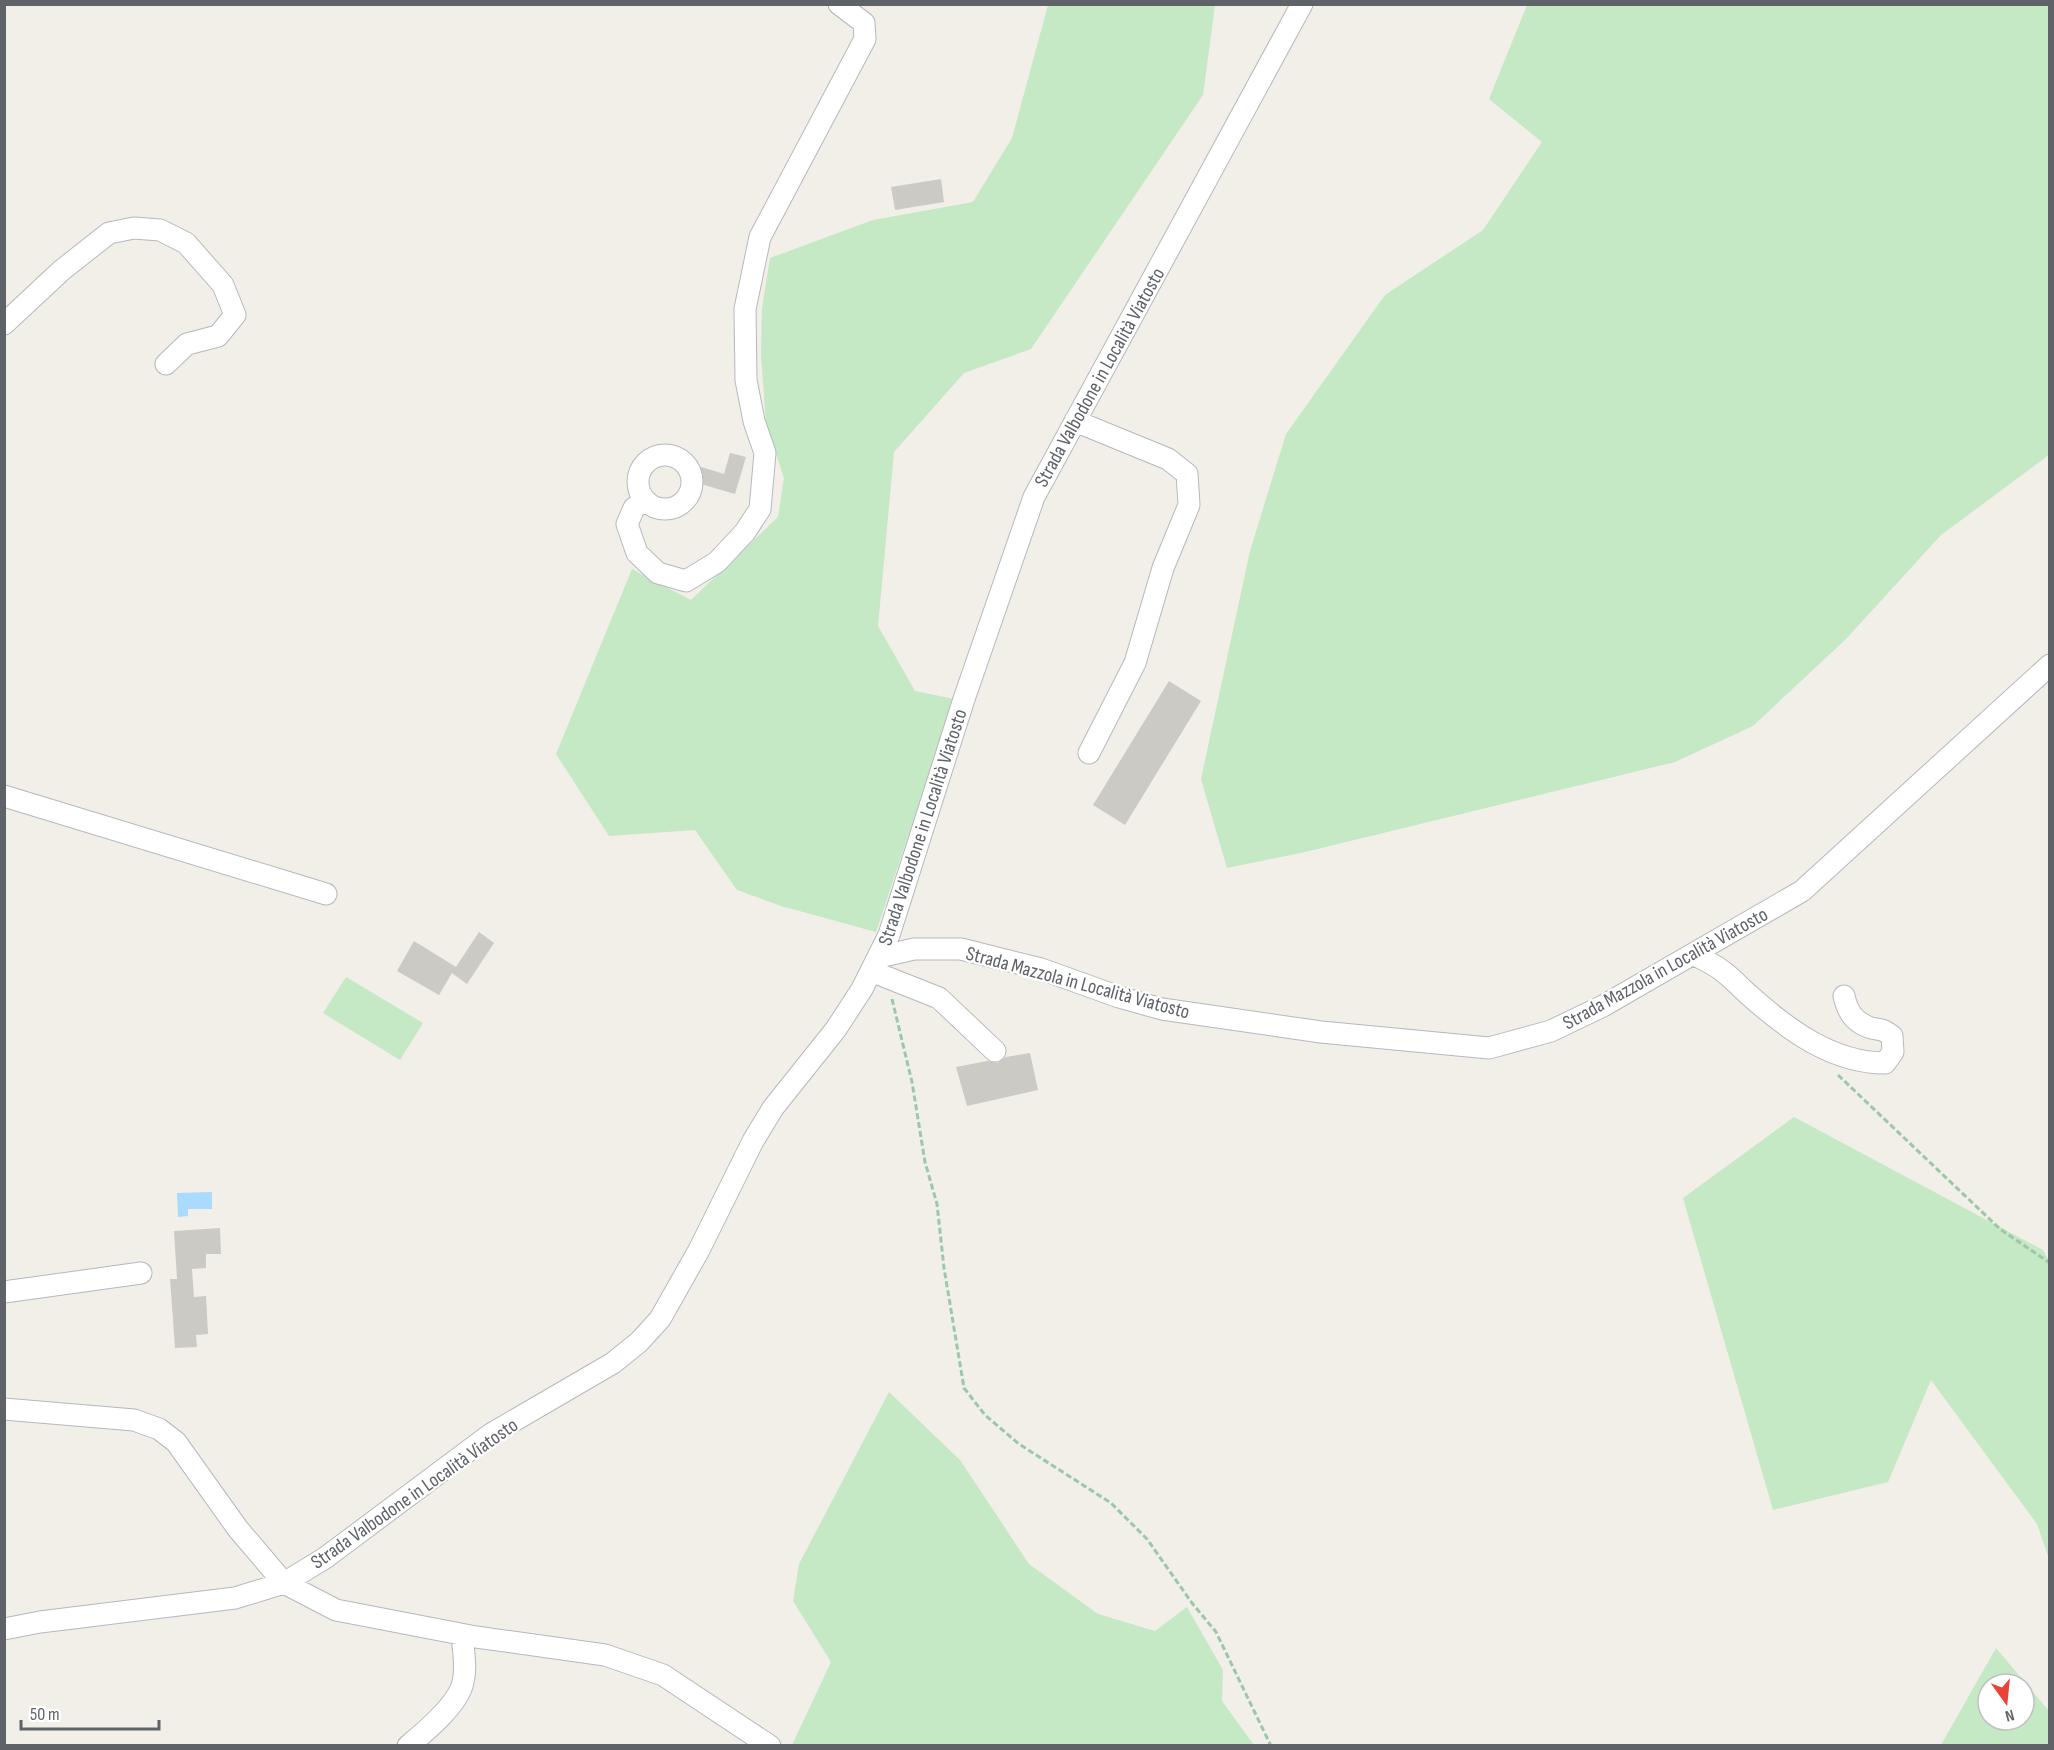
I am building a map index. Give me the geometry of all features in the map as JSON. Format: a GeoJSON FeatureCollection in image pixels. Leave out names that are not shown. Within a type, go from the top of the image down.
{"type":"FeatureCollection","features":[{"type":"Feature","properties":{"kind":"street"},"geometry":{"type":"LineString","coordinates":[[644,501],[634,508],[627,524],[637,553],[658,573],[686,581],[717,562],[745,532],[760,509],[765,453],[754,421],[746,380],[745,309],[760,237],[865,39],[864,23],[839,4]]}},
{"type":"Feature","properties":{"kind":"street","name":"Strada Valbodone in Località Viatosto"},"geometry":{"type":"LineString","coordinates":[[4,1629],[40,1622],[236,1598],[284,1582],[325,1558],[492,1434],[613,1364],[639,1342],[660,1319],[680,1287],[737,1172],[773,1108],[836,1029],[877,968],[964,699],[1034,497],[1302,4]]}},
{"type":"Feature","properties":{"kind":"street"},"geometry":{"type":"LineString","coordinates":[[4,324],[62,270],[109,233],[134,228],[160,230],[186,243],[210,268],[223,285],[235,315],[218,336],[187,344],[166,364]]}},
{"type":"Feature","properties":{"kind":"street"},"geometry":{"type":"LineString","coordinates":[[1075,421],[1168,459],[1186,474],[1189,505],[1163,568],[1135,663],[1089,753]]}},
{"type":"Feature","properties":{"kind":"street","name":"Strada Mazzola in Località Viatosto"},"geometry":{"type":"LineString","coordinates":[[877,968],[914,949],[961,949],[1041,969],[1119,997],[1162,1009],[1321,1032],[1489,1047],[1551,1031],[1603,1006],[1802,891],[2049,665]]}},
{"type":"Feature","properties":{"kind":"street"},"geometry":{"type":"LineString","coordinates":[[4,796],[326,894]]}},
{"type":"Feature","properties":{"kind":"street"},"geometry":{"type":"LineString","coordinates":[[1694,954],[1724,972],[1789,1028],[1808,1040],[1839,1055],[1868,1063],[1885,1063],[1893,1052],[1892,1036],[1882,1028],[1867,1027],[1857,1021],[1848,1010],[1844,996]]}},
{"type":"Feature","properties":{"kind":"street"},"geometry":{"type":"LineString","coordinates":[[877,968],[939,998],[995,1051]]}},
{"type":"Feature","properties":{"kind":"street"},"geometry":{"type":"LineString","coordinates":[[4,1292],[141,1274]]}},
{"type":"Feature","properties":{"kind":"street"},"geometry":{"type":"LineString","coordinates":[[4,1409],[134,1420],[159,1429],[177,1442],[238,1529],[284,1582],[336,1610],[462,1635],[605,1654],[663,1675],[770,1746]]}},
{"type":"Feature","properties":{"kind":"street"},"geometry":{"type":"LineString","coordinates":[[408,1746],[456,1698],[463,1683],[465,1668],[462,1635]]}},
{"type":"Feature","properties":{"kind":"path"},"geometry":{"type":"LineString","coordinates":[[877,968],[892,999],[912,1082],[926,1162],[937,1204],[944,1268],[964,1388],[985,1416],[1019,1444],[1110,1503],[1147,1539],[1192,1603],[1216,1632],[1271,1746]]}},
{"type":"Feature","properties":{"kind":"path"},"geometry":{"type":"LineString","coordinates":[[1831,1068],[2000,1229],[2049,1263]]}},
{"type":"Feature","properties":{"kind":"green space"},"geometry":{"type":"Polygon","coordinates":[[[1048,5],[1215,5],[1203,95],[1031,349],[964,373],[894,452],[878,626],[915,691],[954,699],[876,932],[781,906],[737,890],[695,830],[609,836],[556,754],[632,569],[691,600],[778,517],[784,478],[766,424],[761,355],[762,308],[770,258],[873,220],[973,202],[1012,138],[1048,5]]]}},
{"type":"Feature","properties":{"kind":"green space"},"geometry":{"type":"Polygon","coordinates":[[[1527,5],[2049,5],[2049,455],[1941,535],[1846,639],[1753,726],[1675,762],[1305,852],[1227,868],[1201,779],[1250,551],[1286,434],[1385,295],[1483,230],[1542,142],[1489,99],[1527,5]]]}},
{"type":"Feature","properties":{"kind":"green space"},"geometry":{"type":"Polygon","coordinates":[[[346,977],[423,1023],[400,1060],[323,1013],[346,977]]]}},
{"type":"Feature","properties":{"kind":"green space"},"geometry":{"type":"Polygon","coordinates":[[[1794,1117],[2043,1250],[2050,1263],[2049,1559],[2037,1524],[1931,1380],[1888,1482],[1773,1510],[1683,1198],[1794,1117]]]}},
{"type":"Feature","properties":{"kind":"green space"},"geometry":{"type":"Polygon","coordinates":[[[889,1392],[960,1460],[1029,1564],[1098,1614],[1155,1631],[1187,1607],[1223,1670],[1222,1701],[1254,1745],[792,1745],[831,1662],[793,1601],[799,1564],[889,1392]]]}},
{"type":"Feature","properties":{"kind":"green space"},"geometry":{"type":"Polygon","coordinates":[[[1996,1648],[2016,1672],[1982,1672],[1996,1648]]]}},
{"type":"Feature","properties":{"kind":"green space"},"geometry":{"type":"Polygon","coordinates":[[[1976,1683],[1976,1732],[2036,1732],[2036,1696],[2049,1711],[2049,1745],[1941,1745],[1976,1683]]]}},
{"type":"Feature","properties":{"kind":"water"},"geometry":{"type":"Polygon","coordinates":[[[212,1192],[212,1209],[188,1209],[188,1216],[178,1217],[177,1193],[212,1192]]]}},
{"type":"Feature","properties":{"kind":"building"},"geometry":{"type":"Polygon","coordinates":[[[941,179],[944,202],[895,210],[891,187],[941,179]]]}},
{"type":"Feature","properties":{"kind":"building"},"geometry":{"type":"Polygon","coordinates":[[[730,453],[746,457],[735,494],[694,482],[698,466],[724,474],[730,453]]]}},
{"type":"Feature","properties":{"kind":"building"},"geometry":{"type":"Polygon","coordinates":[[[1169,681],[1201,701],[1125,825],[1093,805],[1169,681]]]}},
{"type":"Feature","properties":{"kind":"building"},"geometry":{"type":"Polygon","coordinates":[[[479,932],[494,943],[467,984],[452,973],[439,995],[397,971],[414,941],[456,967],[479,932]]]}},
{"type":"Feature","properties":{"kind":"building"},"geometry":{"type":"Polygon","coordinates":[[[1030,1053],[1038,1090],[967,1106],[956,1067],[987,1061],[998,1063],[1006,1057],[1030,1053]]]}},
{"type":"Feature","properties":{"kind":"building"},"geometry":{"type":"Polygon","coordinates":[[[220,1228],[221,1254],[206,1254],[206,1268],[192,1269],[194,1297],[206,1296],[208,1334],[196,1335],[197,1347],[175,1348],[170,1279],[177,1279],[174,1231],[220,1228]]]}}]}
